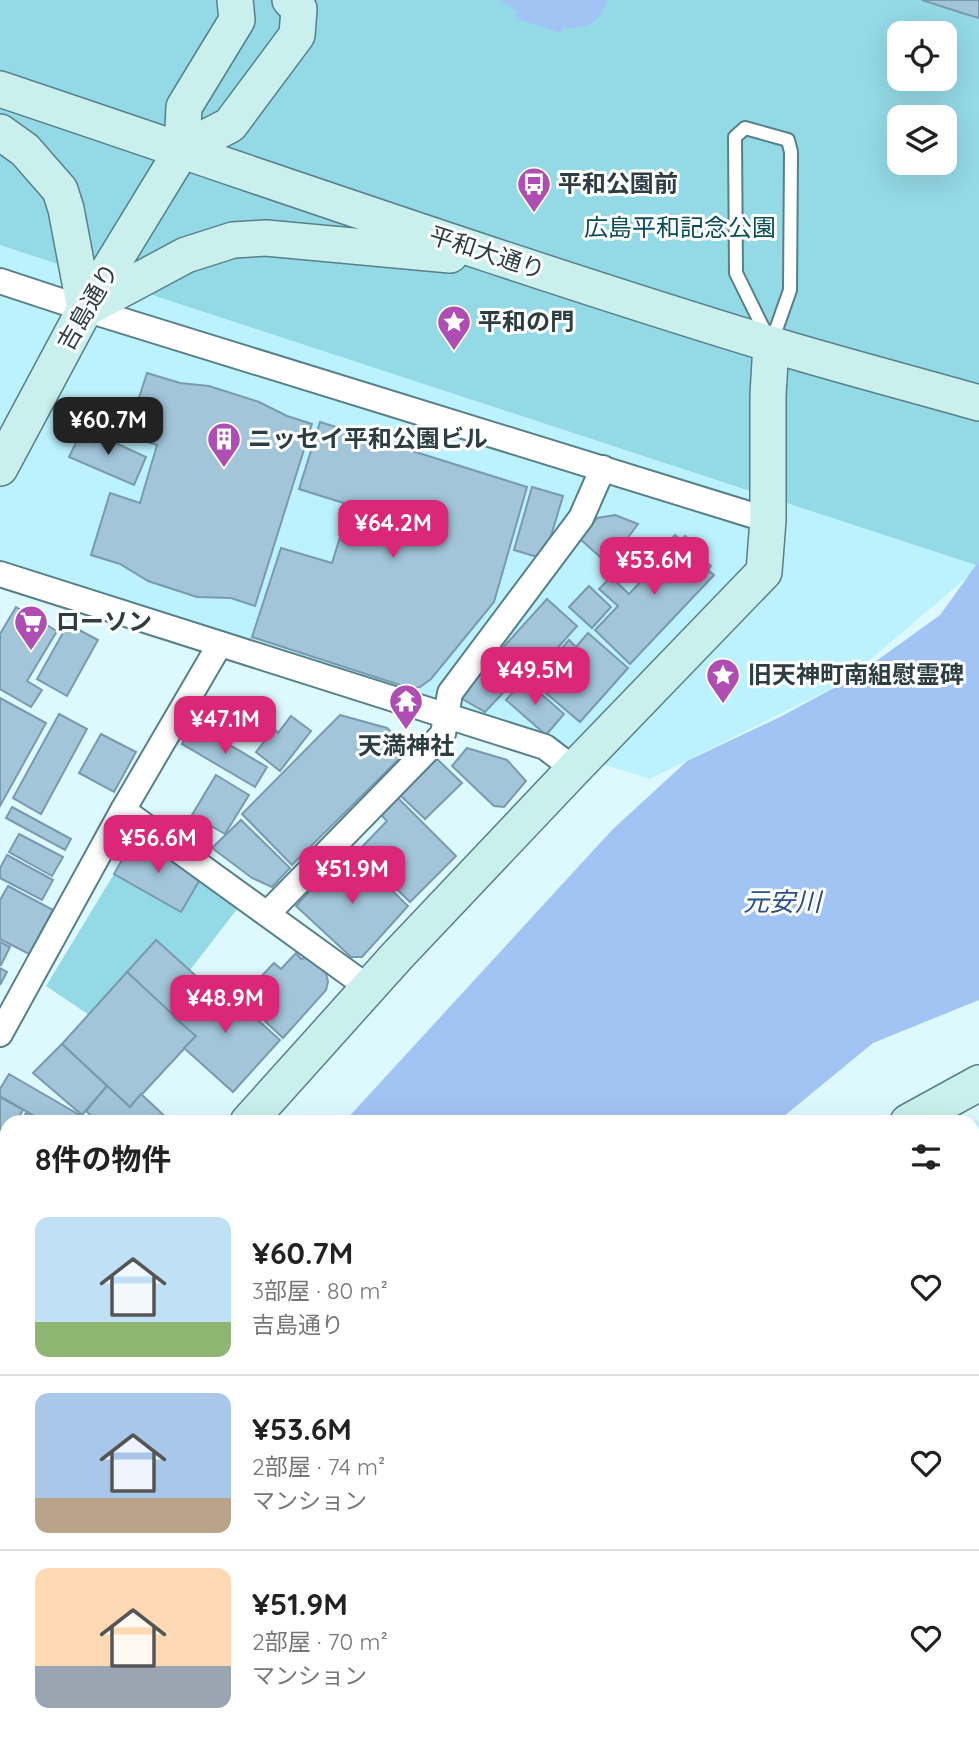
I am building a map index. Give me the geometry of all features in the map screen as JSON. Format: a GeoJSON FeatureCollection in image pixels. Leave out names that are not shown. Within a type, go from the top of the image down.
{"type":"FeatureCollection","features":[{"type":"Feature","properties":{"kind":"street"},"geometry":{"type":"LineString","coordinates":[[182,150],[184,107],[237,20],[235,0]]}},
{"type":"Feature","properties":{"kind":"street"},"geometry":{"type":"LineString","coordinates":[[182,150],[230,125],[289,45],[296,35],[299,9],[290,0]]}},
{"type":"Feature","properties":{"kind":"street","name":"平和大通り"},"geometry":{"type":"LineString","coordinates":[[0,89],[508,260],[771,344],[979,403]]}},
{"type":"Feature","properties":{"kind":"street"},"geometry":{"type":"LineString","coordinates":[[0,132],[25,150],[60,190],[85,309]]}},
{"type":"Feature","properties":{"kind":"street","name":"吉島通り"},"geometry":{"type":"LineString","coordinates":[[0,468],[85,309],[182,150]]}},
{"type":"Feature","properties":{"kind":"street"},"geometry":{"type":"LineString","coordinates":[[85,309],[186,255],[233,240],[265,238],[508,260]]}},
{"type":"Feature","properties":{"kind":"street"},"geometry":{"type":"LineString","coordinates":[[0,281],[768,520]]}},
{"type":"Feature","properties":{"kind":"street"},"geometry":{"type":"LineString","coordinates":[[254,1115],[573,769],[764,572],[768,520],[768,395],[771,344]]}},
{"type":"Feature","properties":{"kind":"street"},"geometry":{"type":"LineString","coordinates":[[267,914],[443,734],[450,693],[581,518],[603,468]]}},
{"type":"Feature","properties":{"kind":"street"},"geometry":{"type":"LineString","coordinates":[[0,574],[545,747],[573,769]]}},
{"type":"Feature","properties":{"kind":"street"},"geometry":{"type":"LineString","coordinates":[[0,1034],[123,810],[220,644]]}},
{"type":"Feature","properties":{"kind":"street"},"geometry":{"type":"LineString","coordinates":[[123,810],[369,988]]}},
{"type":"Feature","properties":{"kind":"street"},"geometry":{"type":"LineString","coordinates":[[924,1115],[973,1093]]}},
{"type":"Feature","properties":{"kind":"lane"},"geometry":{"type":"LineString","coordinates":[[745,128],[788,140],[791,152],[790,290],[771,344],[736,273],[735,137],[745,128]]}},
{"type":"Feature","properties":{"kind":"shaded area"},"geometry":{"type":"Polygon","coordinates":[[[0,90],[979,397],[979,567],[844,682],[650,779],[0,575],[0,90]]]}},
{"type":"Feature","properties":{"kind":"green space","name":"広島平和記念公園"},"geometry":{"type":"Polygon","coordinates":[[[0,0],[979,0],[979,561],[976,565],[0,245],[0,0]]]}},
{"type":"Feature","properties":{"kind":"green space"},"geometry":{"type":"Polygon","coordinates":[[[114,874],[181,912],[202,876],[241,904],[190,970],[156,940],[89,1015],[46,986],[114,874]]]}},
{"type":"Feature","properties":{"kind":"water"},"geometry":{"type":"Polygon","coordinates":[[[501,0],[607,0],[601,13],[591,23],[578,28],[563,27],[561,33],[515,18],[517,11],[501,0]]]}},
{"type":"Feature","properties":{"kind":"water","name":"元安川"},"geometry":{"type":"Polygon","coordinates":[[[979,561],[979,1000],[873,1043],[786,1115],[350,1115],[612,830],[687,761],[780,717],[854,677],[940,615],[979,561]]]}},
{"type":"Feature","properties":{"kind":"building"},"geometry":{"type":"Polygon","coordinates":[[[922,0],[979,0],[979,18],[962,13],[922,0]]]}},
{"type":"Feature","properties":{"kind":"building","name":"ニッセイ平和公園ビル"},"geometry":{"type":"Polygon","coordinates":[[[147,373],[180,383],[209,386],[259,402],[287,416],[312,424],[255,606],[231,598],[197,597],[148,581],[120,564],[91,555],[110,493],[140,503],[157,445],[127,435],[147,373]]]}},
{"type":"Feature","properties":{"kind":"building"},"geometry":{"type":"Polygon","coordinates":[[[320,422],[527,487],[494,602],[431,679],[420,687],[409,688],[252,637],[281,548],[332,563],[350,505],[299,489],[320,422]]]}},
{"type":"Feature","properties":{"kind":"building"},"geometry":{"type":"Polygon","coordinates":[[[83,428],[146,457],[134,485],[69,457],[83,428]]]}},
{"type":"Feature","properties":{"kind":"building"},"geometry":{"type":"Polygon","coordinates":[[[532,487],[563,496],[544,559],[514,550],[532,487]]]}},
{"type":"Feature","properties":{"kind":"building"},"geometry":{"type":"Polygon","coordinates":[[[615,515],[638,524],[608,564],[580,539],[597,518],[615,515]]]}},
{"type":"Feature","properties":{"kind":"building"},"geometry":{"type":"Polygon","coordinates":[[[675,535],[681,540],[685,536],[705,554],[702,557],[711,566],[708,570],[714,575],[630,664],[595,630],[618,606],[599,589],[611,577],[629,594],[647,575],[641,570],[675,535]]]}},
{"type":"Feature","properties":{"kind":"building"},"geometry":{"type":"Polygon","coordinates":[[[589,586],[611,607],[592,628],[569,607],[589,586]]]}},
{"type":"Feature","properties":{"kind":"building"},"geometry":{"type":"Polygon","coordinates":[[[547,599],[577,626],[529,680],[498,653],[547,599]]]}},
{"type":"Feature","properties":{"kind":"building"},"geometry":{"type":"Polygon","coordinates":[[[16,607],[57,631],[27,681],[42,690],[31,707],[0,689],[0,634],[16,607]]]}},
{"type":"Feature","properties":{"kind":"building"},"geometry":{"type":"Polygon","coordinates":[[[68,624],[98,640],[67,696],[37,679],[68,624]]]}},
{"type":"Feature","properties":{"kind":"building"},"geometry":{"type":"Polygon","coordinates":[[[588,633],[628,668],[580,722],[540,688],[564,660],[557,654],[569,640],[576,647],[588,633]]]}},
{"type":"Feature","properties":{"kind":"building"},"geometry":{"type":"Polygon","coordinates":[[[496,655],[520,675],[485,712],[459,697],[496,655]]]}},
{"type":"Feature","properties":{"kind":"building"},"geometry":{"type":"Polygon","coordinates":[[[524,679],[564,714],[546,735],[506,700],[524,679]]]}},
{"type":"Feature","properties":{"kind":"building"},"geometry":{"type":"Polygon","coordinates":[[[0,698],[46,723],[0,806],[0,698]]]}},
{"type":"Feature","properties":{"kind":"building"},"geometry":{"type":"Polygon","coordinates":[[[59,714],[87,729],[41,814],[13,798],[59,714]]]}},
{"type":"Feature","properties":{"kind":"building"},"geometry":{"type":"Polygon","coordinates":[[[340,715],[387,728],[409,749],[292,865],[242,814],[340,715]]]}},
{"type":"Feature","properties":{"kind":"building"},"geometry":{"type":"Polygon","coordinates":[[[291,716],[311,731],[280,771],[256,752],[274,729],[278,733],[291,716]]]}},
{"type":"Feature","properties":{"kind":"building"},"geometry":{"type":"Polygon","coordinates":[[[194,724],[267,767],[255,787],[182,744],[194,724]]]}},
{"type":"Feature","properties":{"kind":"building"},"geometry":{"type":"Polygon","coordinates":[[[101,734],[136,752],[114,792],[79,773],[101,734]]]}},
{"type":"Feature","properties":{"kind":"building"},"geometry":{"type":"Polygon","coordinates":[[[467,748],[507,760],[526,781],[504,807],[494,806],[452,766],[467,748]]]}},
{"type":"Feature","properties":{"kind":"building"},"geometry":{"type":"Polygon","coordinates":[[[436,758],[462,783],[425,819],[400,795],[436,758]]]}},
{"type":"Feature","properties":{"kind":"building"},"geometry":{"type":"Polygon","coordinates":[[[216,775],[249,795],[225,834],[192,815],[216,775]]]}},
{"type":"Feature","properties":{"kind":"building"},"geometry":{"type":"Polygon","coordinates":[[[398,798],[456,856],[410,902],[358,851],[387,821],[381,815],[398,798]]]}},
{"type":"Feature","properties":{"kind":"building"},"geometry":{"type":"Polygon","coordinates":[[[12,807],[71,839],[65,850],[6,818],[12,807]]]}},
{"type":"Feature","properties":{"kind":"building"},"geometry":{"type":"Polygon","coordinates":[[[241,820],[290,868],[272,887],[252,878],[212,848],[241,820]]]}},
{"type":"Feature","properties":{"kind":"building"},"geometry":{"type":"Polygon","coordinates":[[[19,834],[63,857],[52,876],[9,852],[19,834]]]}},
{"type":"Feature","properties":{"kind":"building"},"geometry":{"type":"Polygon","coordinates":[[[135,837],[202,876],[181,912],[114,874],[135,837]]]}},
{"type":"Feature","properties":{"kind":"building"},"geometry":{"type":"Polygon","coordinates":[[[349,849],[408,906],[362,957],[351,957],[296,906],[349,849]]]}},
{"type":"Feature","properties":{"kind":"building"},"geometry":{"type":"Polygon","coordinates":[[[7,855],[53,880],[42,900],[0,878],[0,868],[7,855]]]}},
{"type":"Feature","properties":{"kind":"building"},"geometry":{"type":"Polygon","coordinates":[[[8,886],[53,910],[29,954],[0,939],[0,900],[8,886]]]}},
{"type":"Feature","properties":{"kind":"building"},"geometry":{"type":"Polygon","coordinates":[[[156,940],[204,983],[174,1017],[127,972],[156,940]]]}},
{"type":"Feature","properties":{"kind":"building"},"geometry":{"type":"Polygon","coordinates":[[[0,942],[10,947],[1,965],[0,965],[0,942]]]}},
{"type":"Feature","properties":{"kind":"building"},"geometry":{"type":"Polygon","coordinates":[[[296,953],[301,959],[307,957],[326,973],[328,982],[326,990],[283,1038],[252,1009],[272,991],[258,980],[274,963],[281,969],[296,953]]]}},
{"type":"Feature","properties":{"kind":"building"},"geometry":{"type":"Polygon","coordinates":[[[0,968],[7,972],[0,985],[0,968]]]}},
{"type":"Feature","properties":{"kind":"building"},"geometry":{"type":"Polygon","coordinates":[[[127,972],[196,1036],[130,1107],[62,1044],[127,972]]]}},
{"type":"Feature","properties":{"kind":"building"},"geometry":{"type":"Polygon","coordinates":[[[210,977],[280,1040],[233,1092],[184,1048],[196,1036],[174,1017],[210,977]]]}},
{"type":"Feature","properties":{"kind":"building"},"geometry":{"type":"Polygon","coordinates":[[[62,1044],[107,1086],[82,1115],[33,1073],[62,1044]]]}},
{"type":"Feature","properties":{"kind":"building"},"geometry":{"type":"Polygon","coordinates":[[[9,1074],[79,1115],[33,1115],[0,1096],[0,1089],[9,1074]]]}},
{"type":"Feature","properties":{"kind":"building"},"geometry":{"type":"Polygon","coordinates":[[[107,1086],[130,1107],[141,1094],[164,1115],[90,1115],[86,1111],[107,1086]]]}},
{"type":"Feature","properties":{"kind":"building"},"geometry":{"type":"Polygon","coordinates":[[[0,1097],[23,1110],[20,1115],[0,1115],[0,1097]]]}},
{"type":"Feature","properties":{"kind":"place","name":"平和公園前"},"geometry":{"type":"Point","coordinates":[534,214]}},
{"type":"Feature","properties":{"kind":"place","name":"平和の門"},"geometry":{"type":"Point","coordinates":[454,352]}},
{"type":"Feature","properties":{"kind":"place","name":"ニッセイ平和公園ビル"},"geometry":{"type":"Point","coordinates":[224,469]}},
{"type":"Feature","properties":{"kind":"place","name":"ローソン"},"geometry":{"type":"Point","coordinates":[31,652]}},
{"type":"Feature","properties":{"kind":"place","name":"旧天神町南組慰霊碑"},"geometry":{"type":"Point","coordinates":[723,705]}},
{"type":"Feature","properties":{"kind":"place","name":"天満神社"},"geometry":{"type":"Point","coordinates":[406,731]}}]}
